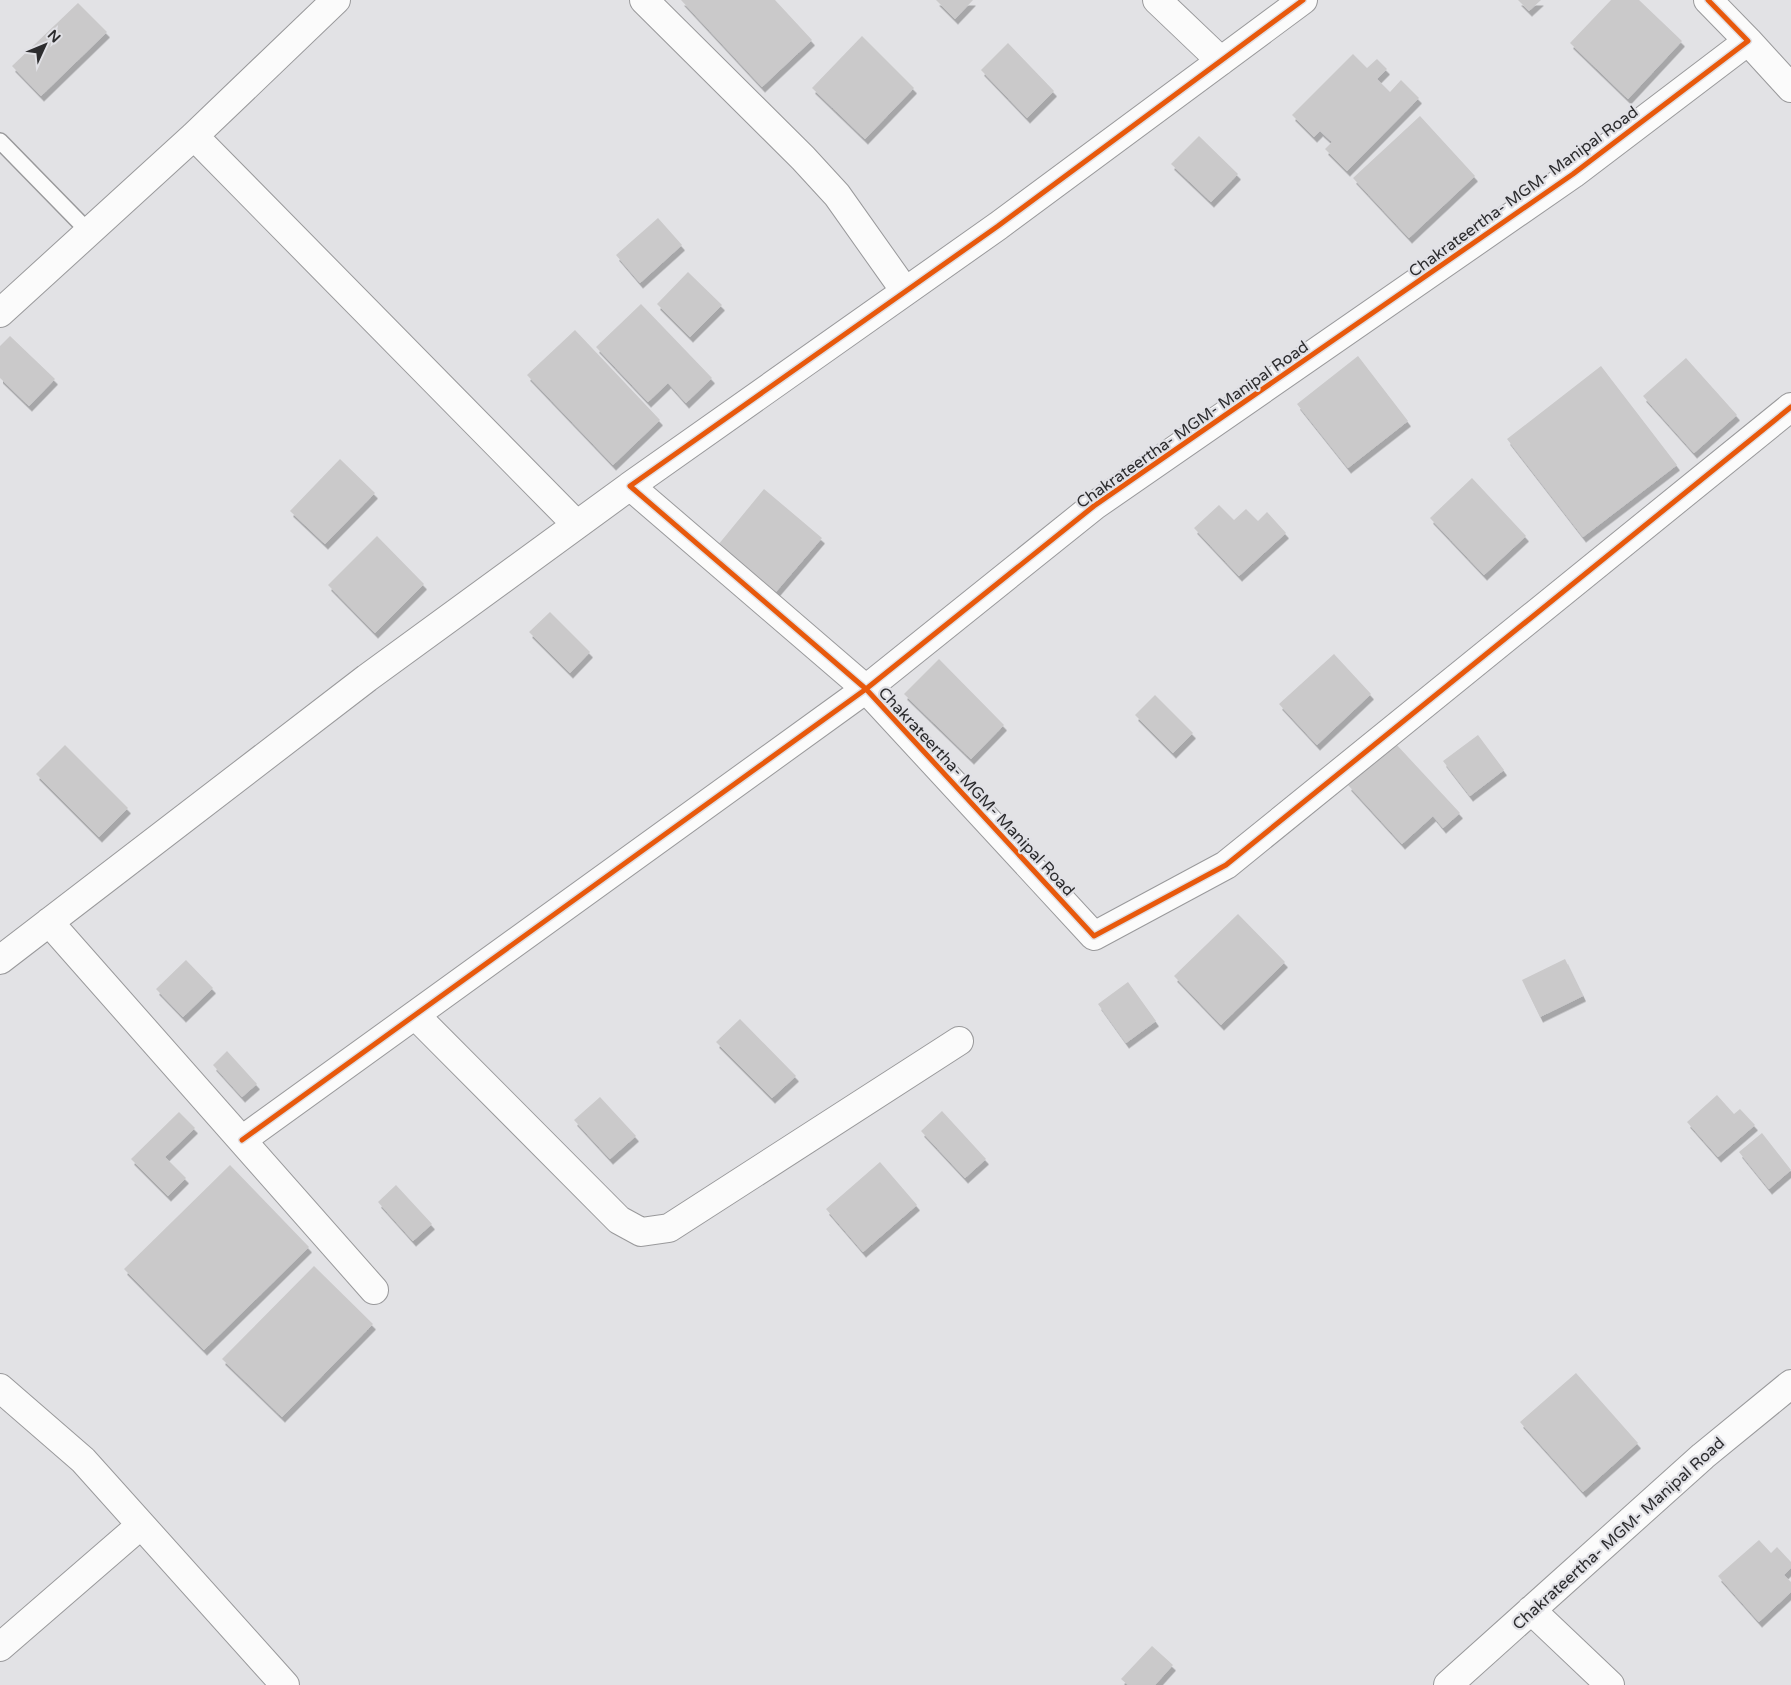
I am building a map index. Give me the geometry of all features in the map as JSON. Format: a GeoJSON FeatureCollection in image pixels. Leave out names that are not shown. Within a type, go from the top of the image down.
{"type":"FeatureCollection","features":[{"type":"Feature","properties":{"kind":"street"},"geometry":{"type":"LineString","coordinates":[[0,314],[194,136],[336,0]]}},
{"type":"Feature","properties":{"kind":"street"},"geometry":{"type":"LineString","coordinates":[[644,0],[803,158],[837,195],[905,291]]}},
{"type":"Feature","properties":{"kind":"street"},"geometry":{"type":"LineString","coordinates":[[1157,0],[1221,61]]}},
{"type":"Feature","properties":{"kind":"street"},"geometry":{"type":"LineString","coordinates":[[0,960],[366,678],[576,524],[998,226],[1304,0]]}},
{"type":"Feature","properties":{"kind":"street"},"geometry":{"type":"LineString","coordinates":[[1708,0],[1791,88]]}},
{"type":"Feature","properties":{"kind":"street","name":"Chakrateertha- MGM- Manipal Road"},"geometry":{"type":"LineString","coordinates":[[1748,41],[1573,174],[1094,506],[866,689],[1094,936],[1226,865],[1791,407]]}},
{"type":"Feature","properties":{"kind":"street"},"geometry":{"type":"LineString","coordinates":[[194,136],[576,524]]}},
{"type":"Feature","properties":{"kind":"street"},"geometry":{"type":"LineString","coordinates":[[242,1140],[866,689],[630,486]]}},
{"type":"Feature","properties":{"kind":"street"},"geometry":{"type":"LineString","coordinates":[[49,922],[374,1290]]}},
{"type":"Feature","properties":{"kind":"street"},"geometry":{"type":"LineString","coordinates":[[415,1014],[620,1220],[641,1232],[669,1228],[959,1041]]}},
{"type":"Feature","properties":{"kind":"street","name":"Chakrateertha- MGM- Manipal Road"},"geometry":{"type":"LineString","coordinates":[[1448,1685],[1704,1456],[1791,1384]]}},
{"type":"Feature","properties":{"kind":"street"},"geometry":{"type":"LineString","coordinates":[[0,1388],[83,1460],[285,1685]]}},
{"type":"Feature","properties":{"kind":"street"},"geometry":{"type":"LineString","coordinates":[[0,1647],[142,1525]]}},
{"type":"Feature","properties":{"kind":"street"},"geometry":{"type":"LineString","coordinates":[[1531,1610],[1610,1685]]}},
{"type":"Feature","properties":{"kind":"lane"},"geometry":{"type":"LineString","coordinates":[[0,141],[89,232]]}},
{"type":"Feature","properties":{"kind":"building"},"geometry":{"type":"Polygon","coordinates":[[[681,0],[775,0],[812,40],[762,87],[681,0]]]}},
{"type":"Feature","properties":{"kind":"building"},"geometry":{"type":"Polygon","coordinates":[[[936,0],[973,0],[955,19],[936,0]]]}},
{"type":"Feature","properties":{"kind":"building"},"geometry":{"type":"Polygon","coordinates":[[[1518,0],[1541,0],[1529,11],[1518,0]]]}},
{"type":"Feature","properties":{"kind":"building"},"geometry":{"type":"Polygon","coordinates":[[[1611,0],[1639,0],[1682,41],[1628,99],[1570,43],[1611,0]]]}},
{"type":"Feature","properties":{"kind":"building"},"geometry":{"type":"Polygon","coordinates":[[[78,3],[107,32],[41,96],[12,66],[78,3]]]}},
{"type":"Feature","properties":{"kind":"building"},"geometry":{"type":"Polygon","coordinates":[[[862,36],[914,88],[865,139],[812,88],[862,36]]]}},
{"type":"Feature","properties":{"kind":"building"},"geometry":{"type":"Polygon","coordinates":[[[1008,43],[1054,91],[1027,118],[981,70],[1008,43]]]}},
{"type":"Feature","properties":{"kind":"building"},"geometry":{"type":"Polygon","coordinates":[[[1353,54],[1367,68],[1377,59],[1387,69],[1377,79],[1390,92],[1401,80],[1419,98],[1347,171],[1325,149],[1332,142],[1320,131],[1314,137],[1292,115],[1353,54]]]}},
{"type":"Feature","properties":{"kind":"building"},"geometry":{"type":"Polygon","coordinates":[[[1420,116],[1475,176],[1409,238],[1353,178],[1420,116]]]}},
{"type":"Feature","properties":{"kind":"building"},"geometry":{"type":"Polygon","coordinates":[[[1199,136],[1238,174],[1211,202],[1171,164],[1199,136]]]}},
{"type":"Feature","properties":{"kind":"building"},"geometry":{"type":"Polygon","coordinates":[[[658,218],[682,245],[640,283],[616,255],[658,218]]]}},
{"type":"Feature","properties":{"kind":"building"},"geometry":{"type":"Polygon","coordinates":[[[688,272],[722,305],[690,337],[657,304],[688,272]]]}},
{"type":"Feature","properties":{"kind":"building"},"geometry":{"type":"Polygon","coordinates":[[[641,304],[712,378],[686,403],[668,383],[648,402],[596,347],[641,304]]]}},
{"type":"Feature","properties":{"kind":"building"},"geometry":{"type":"Polygon","coordinates":[[[575,330],[660,420],[613,465],[527,375],[575,330]]]}},
{"type":"Feature","properties":{"kind":"building"},"geometry":{"type":"Polygon","coordinates":[[[10,336],[55,379],[29,406],[0,378],[0,346],[10,336]]]}},
{"type":"Feature","properties":{"kind":"building"},"geometry":{"type":"Polygon","coordinates":[[[1358,356],[1408,421],[1348,468],[1297,404],[1358,356]]]}},
{"type":"Feature","properties":{"kind":"building"},"geometry":{"type":"Polygon","coordinates":[[[1686,358],[1737,415],[1694,453],[1643,396],[1686,358]]]}},
{"type":"Feature","properties":{"kind":"building"},"geometry":{"type":"Polygon","coordinates":[[[1601,366],[1677,465],[1583,537],[1507,439],[1601,366]]]}},
{"type":"Feature","properties":{"kind":"building"},"geometry":{"type":"Polygon","coordinates":[[[340,459],[375,493],[325,544],[290,511],[340,459]]]}},
{"type":"Feature","properties":{"kind":"building"},"geometry":{"type":"Polygon","coordinates":[[[1472,478],[1526,536],[1484,575],[1430,518],[1472,478]]]}},
{"type":"Feature","properties":{"kind":"building"},"geometry":{"type":"Polygon","coordinates":[[[764,489],[822,538],[775,593],[718,545],[764,489]]]}},
{"type":"Feature","properties":{"kind":"building"},"geometry":{"type":"Polygon","coordinates":[[[1219,505],[1234,520],[1246,509],[1258,521],[1267,512],[1286,533],[1239,576],[1194,528],[1219,505]]]}},
{"type":"Feature","properties":{"kind":"building"},"geometry":{"type":"Polygon","coordinates":[[[377,536],[424,584],[375,633],[328,585],[377,536]]]}},
{"type":"Feature","properties":{"kind":"building"},"geometry":{"type":"Polygon","coordinates":[[[550,612],[590,652],[570,673],[529,632],[550,612]]]}},
{"type":"Feature","properties":{"kind":"building"},"geometry":{"type":"Polygon","coordinates":[[[1334,654],[1371,694],[1317,745],[1279,704],[1334,654]]]}},
{"type":"Feature","properties":{"kind":"building"},"geometry":{"type":"Polygon","coordinates":[[[939,659],[1004,725],[971,759],[904,694],[939,659]]]}},
{"type":"Feature","properties":{"kind":"building"},"geometry":{"type":"Polygon","coordinates":[[[1155,695],[1193,733],[1173,753],[1135,715],[1155,695]]]}},
{"type":"Feature","properties":{"kind":"building"},"geometry":{"type":"Polygon","coordinates":[[[1478,735],[1504,770],[1470,796],[1443,761],[1478,735]]]}},
{"type":"Feature","properties":{"kind":"building"},"geometry":{"type":"Polygon","coordinates":[[[1395,743],[1460,813],[1443,828],[1433,816],[1402,844],[1348,785],[1395,743]]]}},
{"type":"Feature","properties":{"kind":"building"},"geometry":{"type":"Polygon","coordinates":[[[65,745],[128,808],[99,837],[36,774],[65,745]]]}},
{"type":"Feature","properties":{"kind":"building"},"geometry":{"type":"Polygon","coordinates":[[[1238,914],[1285,962],[1221,1025],[1174,976],[1238,914]]]}},
{"type":"Feature","properties":{"kind":"building"},"geometry":{"type":"Polygon","coordinates":[[[1565,959],[1583,996],[1540,1017],[1522,980],[1565,959]]]}},
{"type":"Feature","properties":{"kind":"building"},"geometry":{"type":"Polygon","coordinates":[[[186,960],[213,988],[183,1017],[156,989],[186,960]]]}},
{"type":"Feature","properties":{"kind":"building"},"geometry":{"type":"Polygon","coordinates":[[[1128,982],[1156,1021],[1126,1043],[1098,1004],[1128,982]]]}},
{"type":"Feature","properties":{"kind":"building"},"geometry":{"type":"Polygon","coordinates":[[[740,1019],[796,1076],[772,1098],[716,1042],[740,1019]]]}},
{"type":"Feature","properties":{"kind":"building"},"geometry":{"type":"Polygon","coordinates":[[[227,1051],[257,1084],[242,1097],[213,1065],[227,1051]]]}},
{"type":"Feature","properties":{"kind":"building"},"geometry":{"type":"Polygon","coordinates":[[[1717,1095],[1734,1114],[1740,1109],[1755,1125],[1718,1157],[1687,1122],[1717,1095]]]}},
{"type":"Feature","properties":{"kind":"building"},"geometry":{"type":"Polygon","coordinates":[[[600,1097],[636,1136],[610,1159],[574,1120],[600,1097]]]}},
{"type":"Feature","properties":{"kind":"building"},"geometry":{"type":"Polygon","coordinates":[[[942,1111],[986,1159],[965,1178],[921,1131],[942,1111]]]}},
{"type":"Feature","properties":{"kind":"building"},"geometry":{"type":"Polygon","coordinates":[[[179,1112],[195,1128],[165,1157],[186,1178],[168,1196],[131,1159],[179,1112]]]}},
{"type":"Feature","properties":{"kind":"building"},"geometry":{"type":"Polygon","coordinates":[[[1762,1133],[1791,1170],[1769,1189],[1739,1152],[1762,1133]]]}},
{"type":"Feature","properties":{"kind":"building"},"geometry":{"type":"Polygon","coordinates":[[[880,1162],[917,1205],[863,1252],[826,1209],[880,1162]]]}},
{"type":"Feature","properties":{"kind":"building"},"geometry":{"type":"Polygon","coordinates":[[[230,1165],[309,1247],[204,1350],[124,1269],[230,1165]]]}},
{"type":"Feature","properties":{"kind":"building"},"geometry":{"type":"Polygon","coordinates":[[[396,1185],[432,1224],[413,1241],[378,1202],[396,1185]]]}},
{"type":"Feature","properties":{"kind":"building"},"geometry":{"type":"Polygon","coordinates":[[[314,1266],[373,1324],[282,1417],[222,1359],[314,1266]]]}},
{"type":"Feature","properties":{"kind":"building"},"geometry":{"type":"Polygon","coordinates":[[[1576,1373],[1638,1443],[1583,1492],[1520,1422],[1576,1373]]]}},
{"type":"Feature","properties":{"kind":"building"},"geometry":{"type":"Polygon","coordinates":[[[1759,1540],[1771,1553],[1777,1547],[1791,1562],[1791,1568],[1784,1575],[1791,1582],[1791,1592],[1759,1622],[1718,1576],[1759,1540]]]}},
{"type":"Feature","properties":{"kind":"building"},"geometry":{"type":"Polygon","coordinates":[[[1152,1646],[1173,1665],[1155,1685],[1128,1685],[1121,1679],[1152,1646]]]}},
{"type":"Feature","properties":{"kind":"cycle path"},"geometry":{"type":"LineString","coordinates":[[242,1140],[866,689],[630,486],[998,226],[1303,0]]}},
{"type":"Feature","properties":{"kind":"cycle path"},"geometry":{"type":"LineString","coordinates":[[1708,0],[1748,41],[1573,174],[1094,506],[866,689],[1094,936],[1226,865],[1791,407]]}}]}
